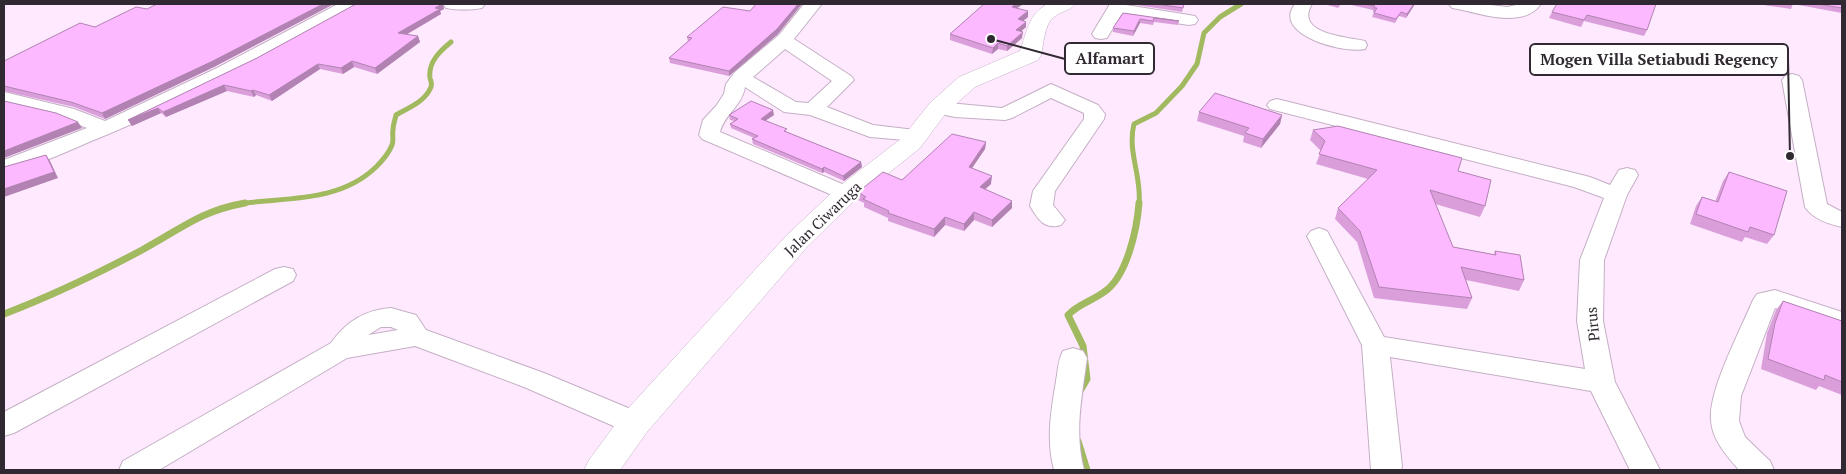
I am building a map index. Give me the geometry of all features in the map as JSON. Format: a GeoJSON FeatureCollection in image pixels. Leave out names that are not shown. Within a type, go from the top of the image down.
{"type":"FeatureCollection","features":[{"type":"Feature","properties":{"kind":"street"},"geometry":{"type":"LineString","coordinates":[[4,167],[44,154],[212,78],[351,4]]}},
{"type":"Feature","properties":{"kind":"street"},"geometry":{"type":"LineString","coordinates":[[452,4],[476,4]]}},
{"type":"Feature","properties":{"kind":"street","name":"Jalan Ciwaruga"},"geometry":{"type":"LineString","coordinates":[[601,470],[636,423],[797,241],[846,194],[911,143],[938,108],[967,82],[1030,55],[1038,20],[1054,7],[1065,4]]}},
{"type":"Feature","properties":{"kind":"street"},"geometry":{"type":"LineString","coordinates":[[1304,4],[1300,9],[1300,20],[1305,29],[1314,34],[1358,45]]}},
{"type":"Feature","properties":{"kind":"street"},"geometry":{"type":"LineString","coordinates":[[1458,4],[1509,12],[1521,11],[1532,4]]}},
{"type":"Feature","properties":{"kind":"street"},"geometry":{"type":"LineString","coordinates":[[812,5],[785,39],[742,76],[736,84],[734,94],[724,110],[712,120],[709,135],[846,194]]}},
{"type":"Feature","properties":{"kind":"street"},"geometry":{"type":"LineString","coordinates":[[1101,34],[1116,7],[1189,20]]}},
{"type":"Feature","properties":{"kind":"street"},"geometry":{"type":"LineString","coordinates":[[788,43],[844,80],[813,109]]}},
{"type":"Feature","properties":{"kind":"street"},"geometry":{"type":"LineString","coordinates":[[1792,80],[1816,207],[1830,216],[1842,220]]}},
{"type":"Feature","properties":{"kind":"street"},"geometry":{"type":"LineString","coordinates":[[750,82],[791,108],[798,110],[813,109],[870,131],[917,135]]}},
{"type":"Feature","properties":{"kind":"street"},"geometry":{"type":"LineString","coordinates":[[938,108],[1005,114],[1051,90],[1091,109],[1095,114],[1094,119],[1044,191],[1041,206],[1050,218],[1054,220]]}},
{"type":"Feature","properties":{"kind":"street"},"geometry":{"type":"LineString","coordinates":[[4,98],[67,112],[104,128]]}},
{"type":"Feature","properties":{"kind":"street","name":"Pirus"},"geometry":{"type":"LineString","coordinates":[[1277,105],[1582,182],[1621,185],[1592,260],[1590,321],[1602,382],[1645,470]]}},
{"type":"Feature","properties":{"kind":"street"},"geometry":{"type":"LineString","coordinates":[[1319,236],[1374,345],[1386,470]]}},
{"type":"Feature","properties":{"kind":"street"},"geometry":{"type":"LineString","coordinates":[[4,425],[284,275]]}},
{"type":"Feature","properties":{"kind":"street"},"geometry":{"type":"LineString","coordinates":[[1759,470],[1754,467],[1733,443],[1725,421],[1727,396],[1766,300],[1775,299],[1842,322]]}},
{"type":"Feature","properties":{"kind":"street"},"geometry":{"type":"LineString","coordinates":[[134,470],[340,350],[416,336],[526,376],[636,423]]}},
{"type":"Feature","properties":{"kind":"street"},"geometry":{"type":"LineString","coordinates":[[1374,345],[1602,382]]}},
{"type":"Feature","properties":{"kind":"street"},"geometry":{"type":"LineString","coordinates":[[1069,470],[1065,458],[1064,429],[1073,358]]}},
{"type":"Feature","properties":{"kind":"building"},"geometry":{"type":"Polygon","coordinates":[[[157,4],[323,4],[213,61],[102,113],[71,102],[4,86],[4,61],[80,23],[95,27],[136,7],[147,9],[157,4]]]}},
{"type":"Feature","properties":{"kind":"building"},"geometry":{"type":"Polygon","coordinates":[[[356,4],[442,4],[435,8],[440,9],[398,33],[418,36],[375,68],[352,61],[341,68],[318,64],[269,95],[224,85],[163,112],[158,108],[128,120],[257,58],[356,4]]]}},
{"type":"Feature","properties":{"kind":"building"},"geometry":{"type":"Polygon","coordinates":[[[756,4],[798,4],[777,29],[729,71],[669,58],[692,38],[687,37],[723,7],[750,11],[756,4]]]}},
{"type":"Feature","properties":{"kind":"building"},"geometry":{"type":"Polygon","coordinates":[[[984,4],[1016,4],[1012,7],[1028,11],[1018,19],[1026,22],[1016,30],[1023,32],[1007,46],[998,43],[993,48],[950,34],[984,4]]]}},
{"type":"Feature","properties":{"kind":"building"},"geometry":{"type":"Polygon","coordinates":[[[1157,4],[1184,4],[1183,8],[1157,4]]]}},
{"type":"Feature","properties":{"kind":"building"},"geometry":{"type":"Polygon","coordinates":[[[1365,4],[1414,4],[1407,14],[1401,12],[1396,19],[1374,13],[1377,8],[1374,8],[1375,6],[1365,4]]]}},
{"type":"Feature","properties":{"kind":"building"},"geometry":{"type":"Polygon","coordinates":[[[1557,4],[1656,4],[1647,30],[1587,15],[1584,20],[1552,12],[1557,4]]]}},
{"type":"Feature","properties":{"kind":"building"},"geometry":{"type":"Polygon","coordinates":[[[1818,4],[1842,4],[1842,8],[1818,4]]]}},
{"type":"Feature","properties":{"kind":"building"},"geometry":{"type":"Polygon","coordinates":[[[1123,13],[1179,21],[1154,18],[1153,21],[1140,19],[1134,31],[1113,28],[1123,13]]]}},
{"type":"Feature","properties":{"kind":"building"},"geometry":{"type":"Polygon","coordinates":[[[1215,93],[1282,115],[1263,139],[1245,133],[1249,128],[1199,112],[1215,93]]]}},
{"type":"Feature","properties":{"kind":"building"},"geometry":{"type":"Polygon","coordinates":[[[4,101],[56,113],[78,122],[4,151],[4,101]]]}},
{"type":"Feature","properties":{"kind":"building"},"geometry":{"type":"Polygon","coordinates":[[[751,101],[773,110],[761,119],[787,129],[784,131],[861,162],[843,176],[752,139],[758,136],[730,124],[738,119],[729,115],[751,101]]]}},
{"type":"Feature","properties":{"kind":"building"},"geometry":{"type":"Polygon","coordinates":[[[1338,126],[1462,158],[1458,171],[1491,180],[1485,206],[1430,190],[1453,247],[1496,255],[1495,251],[1520,255],[1524,280],[1461,267],[1472,298],[1379,287],[1360,231],[1338,208],[1377,170],[1319,154],[1325,141],[1313,130],[1338,126]]]}},
{"type":"Feature","properties":{"kind":"building"},"geometry":{"type":"Polygon","coordinates":[[[952,134],[986,142],[969,167],[992,176],[980,187],[1012,201],[992,220],[974,212],[964,224],[945,217],[934,229],[888,213],[889,211],[863,199],[866,197],[858,192],[883,172],[902,180],[952,134]]]}},
{"type":"Feature","properties":{"kind":"building"},"geometry":{"type":"Polygon","coordinates":[[[46,155],[54,172],[4,189],[4,167],[46,155]]]}},
{"type":"Feature","properties":{"kind":"building"},"geometry":{"type":"Polygon","coordinates":[[[1729,172],[1787,191],[1774,235],[1750,227],[1748,232],[1696,214],[1702,197],[1718,202],[1729,172]]]}},
{"type":"Feature","properties":{"kind":"building"},"geometry":{"type":"Polygon","coordinates":[[[1783,301],[1842,321],[1842,382],[1825,375],[1824,380],[1768,359],[1775,323],[1783,301]]]}},
{"type":"Feature","properties":{"kind":"waterway"},"geometry":{"type":"LineString","coordinates":[[1139,203],[1132,144],[1134,124],[1156,113],[1182,86],[1197,64],[1204,33],[1220,17],[1241,4]]}},
{"type":"Feature","properties":{"kind":"waterway"},"geometry":{"type":"LineString","coordinates":[[242,204],[293,199],[328,193],[361,179],[378,165],[391,148],[396,115],[424,98],[427,94],[432,84],[430,72],[433,62],[439,53],[451,42]]}},
{"type":"Feature","properties":{"kind":"waterway"},"geometry":{"type":"LineString","coordinates":[[1080,391],[1087,379],[1083,346],[1068,315],[1076,308],[1104,292],[1119,275],[1125,264],[1133,239],[1139,203]]}},
{"type":"Feature","properties":{"kind":"waterway"},"geometry":{"type":"LineString","coordinates":[[238,204],[242,204]]}},
{"type":"Feature","properties":{"kind":"waterway"},"geometry":{"type":"LineString","coordinates":[[4,314],[91,276],[203,216],[229,206],[242,204]]}},
{"type":"Feature","properties":{"kind":"waterway"},"geometry":{"type":"LineString","coordinates":[[1078,441],[1087,470]]}},
{"type":"Feature","properties":{"kind":"place","name":"Alfamart"},"geometry":{"type":"Point","coordinates":[991,39]}},
{"type":"Feature","properties":{"kind":"place","name":"Mogen Villa Setiabudi Regency"},"geometry":{"type":"Point","coordinates":[1790,156]}}]}
